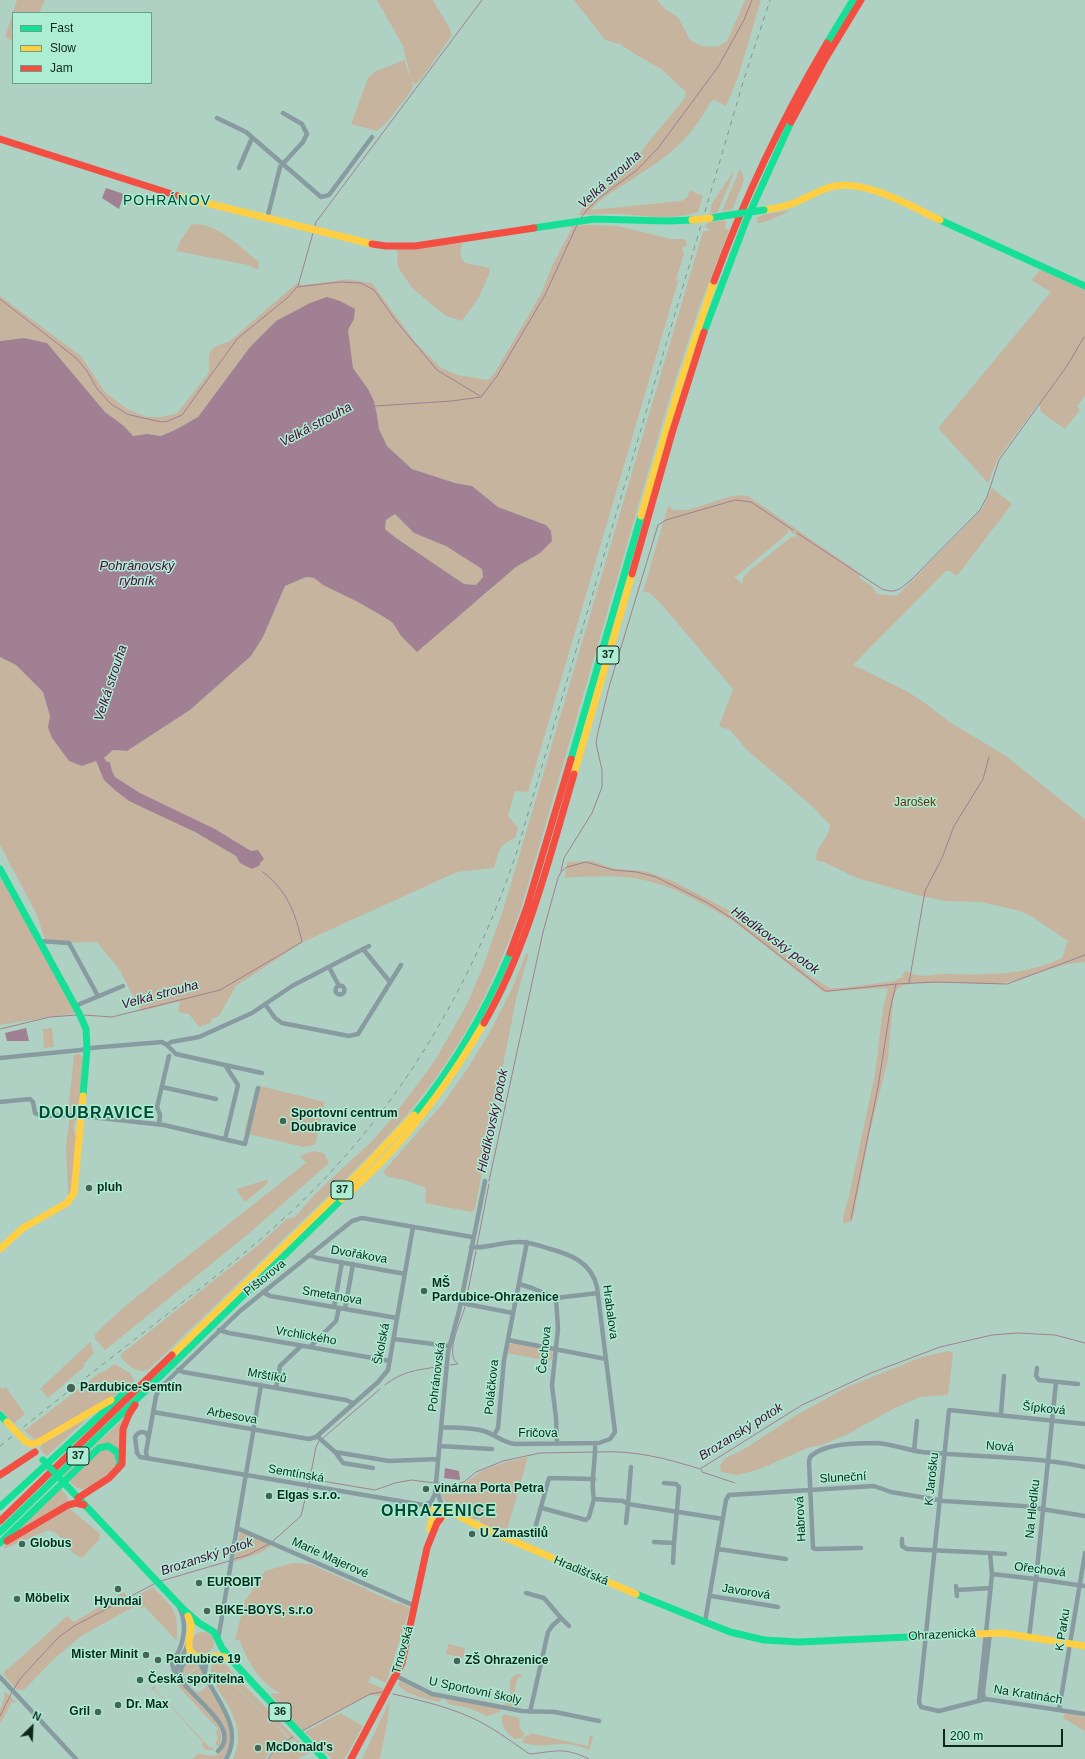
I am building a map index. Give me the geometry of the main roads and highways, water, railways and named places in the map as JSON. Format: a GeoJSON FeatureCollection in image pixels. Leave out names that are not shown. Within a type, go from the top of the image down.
{"type":"FeatureCollection","features":[{"type":"Feature","properties":{"kind":"main road","name":"37"},"geometry":{"type":"LineString","coordinates":[[0,1532],[355,1178],[396,1135],[446,1074],[476,1025],[492,996],[504,969],[527,907],[676,398],[704,312],[731,239],[773,144],[813,68],[853,0]]}},
{"type":"Feature","properties":{"kind":"main road","name":"37"},"geometry":{"type":"LineString","coordinates":[[174,1357],[379,1163],[405,1136],[451,1078],[491,1013],[520,950],[533,912],[670,440],[718,293],[760,189],[780,145],[811,85],[861,0]]}},
{"type":"Feature","properties":{"kind":"main road"},"geometry":{"type":"LineString","coordinates":[[0,139],[195,202],[363,242],[386,246],[415,246],[580,220],[615,218],[669,222],[710,218],[764,210],[794,203],[808,195],[830,187],[844,185],[862,187],[887,196],[1085,286]]}},
{"type":"Feature","properties":{"kind":"main road"},"geometry":{"type":"LineString","coordinates":[[0,869],[80,1015],[87,1034],[88,1049],[76,1186],[73,1196],[67,1203],[20,1230],[0,1249]]}},
{"type":"Feature","properties":{"kind":"main road","name":"37"},"geometry":{"type":"LineString","coordinates":[[0,1521],[153,1378]]}},
{"type":"Feature","properties":{"kind":"main road"},"geometry":{"type":"LineString","coordinates":[[24,1441],[30,1444],[37,1444],[124,1393],[153,1378]]}},
{"type":"Feature","properties":{"kind":"main road"},"geometry":{"type":"LineString","coordinates":[[78,1498],[118,1469],[123,1460],[122,1438],[127,1418],[153,1378]]}},
{"type":"Feature","properties":{"kind":"main road"},"geometry":{"type":"LineString","coordinates":[[0,1507],[124,1393]]}},
{"type":"Feature","properties":{"kind":"main road","name":"36"},"geometry":{"type":"LineString","coordinates":[[0,1415],[183,1609],[198,1623],[215,1634],[222,1648],[236,1665],[324,1759]]}},
{"type":"Feature","properties":{"kind":"main road"},"geometry":{"type":"LineString","coordinates":[[0,1544],[98,1448],[108,1446],[117,1451],[120,1461],[118,1469]]}},
{"type":"Feature","properties":{"kind":"main road"},"geometry":{"type":"LineString","coordinates":[[0,1475],[35,1452]]}},
{"type":"Feature","properties":{"kind":"main road"},"geometry":{"type":"LineString","coordinates":[[88,1491],[85,1499],[88,1508]]}},
{"type":"Feature","properties":{"kind":"main road"},"geometry":{"type":"LineString","coordinates":[[0,1544],[70,1504],[80,1503],[88,1508]]}},
{"type":"Feature","properties":{"kind":"main road","name":"Trnovská"},"geometry":{"type":"LineString","coordinates":[[351,1759],[396,1676],[403,1659],[426,1555],[436,1526],[445,1514],[437,1509],[428,1535],[426,1555]]}},
{"type":"Feature","properties":{"kind":"main road","name":"Hradišťská"},"geometry":{"type":"LineString","coordinates":[[437,1509],[595,1578],[705,1622]]}},
{"type":"Feature","properties":{"kind":"main road","name":"Hradišťská"},"geometry":{"type":"LineString","coordinates":[[442,1518],[457,1518],[474,1524]]}},
{"type":"Feature","properties":{"kind":"main road","name":"36"},"geometry":{"type":"LineString","coordinates":[[183,1609],[189,1617],[192,1625],[189,1639],[190,1650],[197,1656],[204,1658],[222,1655],[236,1665]]}},
{"type":"Feature","properties":{"kind":"main road","name":"Ohrazenická"},"geometry":{"type":"LineString","coordinates":[[705,1622],[749,1638],[773,1641],[799,1642],[988,1633],[1029,1637],[1085,1646]]}},
{"type":"Feature","properties":{"kind":"main road"},"geometry":{"type":"LineString","coordinates":[[189,1639],[193,1632],[198,1629],[209,1629]]}},
{"type":"Feature","properties":{"kind":"main road"},"geometry":{"type":"LineString","coordinates":[[210,1656],[217,1649],[218,1640]]}},
{"type":"Feature","properties":{"kind":"water"},"geometry":{"type":"Polygon","coordinates":[[[106,188],[124,194],[119,209],[102,198],[106,188]]]}},
{"type":"Feature","properties":{"kind":"water","name":"Pohránovský rybník"},"geometry":{"type":"Polygon","coordinates":[[[327,297],[340,301],[355,309],[354,319],[348,330],[353,368],[368,389],[374,401],[379,429],[387,446],[412,469],[455,483],[472,486],[498,507],[546,525],[551,531],[552,541],[540,553],[516,567],[417,652],[401,636],[393,623],[358,602],[323,585],[314,578],[306,577],[285,586],[263,637],[251,656],[190,710],[127,751],[113,750],[104,758],[107,762],[110,762],[115,777],[140,793],[215,829],[251,851],[258,850],[264,859],[260,865],[252,869],[240,863],[236,856],[195,832],[129,801],[104,780],[96,761],[82,766],[69,761],[52,738],[48,727],[50,716],[43,692],[16,665],[0,657],[0,341],[24,338],[47,343],[105,412],[124,426],[133,436],[147,434],[161,436],[198,417],[250,347],[276,321],[310,303],[327,297]],[[395,514],[386,520],[385,529],[464,584],[476,585],[483,577],[482,569],[446,546],[414,533],[395,514]]]}},
{"type":"Feature","properties":{"kind":"water"},"geometry":{"type":"Polygon","coordinates":[[[26,1028],[29,1041],[7,1041],[5,1033],[26,1028]]]}},
{"type":"Feature","properties":{"kind":"water"},"geometry":{"type":"Polygon","coordinates":[[[445,1468],[459,1471],[460,1480],[444,1478],[445,1468]]]}},
{"type":"Feature","properties":{"kind":"waterway"},"geometry":{"type":"LineString","coordinates":[[315,226],[316,222],[482,0]]}},
{"type":"Feature","properties":{"kind":"waterway","name":"Velká strouha"},"geometry":{"type":"LineString","coordinates":[[581,218],[599,198],[637,170],[658,148],[718,67],[744,20],[752,0]]}},
{"type":"Feature","properties":{"kind":"waterway","name":"Velká strouha"},"geometry":{"type":"LineString","coordinates":[[375,406],[452,401],[481,397],[497,376],[545,295],[577,225]]}},
{"type":"Feature","properties":{"kind":"waterway"},"geometry":{"type":"LineString","coordinates":[[298,286],[313,233]]}},
{"type":"Feature","properties":{"kind":"waterway"},"geometry":{"type":"LineString","coordinates":[[0,299],[76,358],[87,371],[97,389],[111,404],[127,414],[162,422],[182,415],[237,339],[287,298],[297,287],[340,282],[361,283],[374,290],[396,321],[437,370],[480,396]]}},
{"type":"Feature","properties":{"kind":"waterway"},"geometry":{"type":"LineString","coordinates":[[797,533],[882,589],[894,591],[901,588],[911,580],[980,510],[987,497],[999,460],[1067,366],[1084,337]]}},
{"type":"Feature","properties":{"kind":"waterway"},"geometry":{"type":"LineString","coordinates":[[561,871],[564,858],[592,813],[602,787],[602,770],[596,743],[598,732],[609,687],[658,525],[666,520],[735,500],[751,502],[793,530]]}},
{"type":"Feature","properties":{"kind":"waterway"},"geometry":{"type":"LineString","coordinates":[[909,983],[925,891],[942,858],[954,826],[983,779],[989,757]]}},
{"type":"Feature","properties":{"kind":"waterway","name":"Hledíkovský potok"},"geometry":{"type":"LineString","coordinates":[[489,1181],[543,932],[558,878],[561,872],[567,867],[586,862],[613,870],[637,872],[656,877],[706,902],[733,919],[825,991],[896,984],[936,982],[1007,984],[1085,955]]}},
{"type":"Feature","properties":{"kind":"waterway","name":"Velká strouha"},"geometry":{"type":"LineString","coordinates":[[84,1015],[112,1017],[220,990],[302,942],[289,903],[279,887],[263,872]]}},
{"type":"Feature","properties":{"kind":"waterway"},"geometry":{"type":"LineString","coordinates":[[851,1219],[878,1087],[890,1010],[896,984]]}},
{"type":"Feature","properties":{"kind":"waterway","name":"Velká strouha"},"geometry":{"type":"LineString","coordinates":[[0,1029],[50,1017],[77,1015]]}},
{"type":"Feature","properties":{"kind":"waterway","name":"Hledíkovský potok"},"geometry":{"type":"LineString","coordinates":[[477,1245],[489,1184]]}},
{"type":"Feature","properties":{"kind":"waterway","name":"Hledíkovský potok"},"geometry":{"type":"LineString","coordinates":[[466,1301],[476,1251]]}},
{"type":"Feature","properties":{"kind":"waterway","name":"Hledíkovský potok"},"geometry":{"type":"LineString","coordinates":[[450,1365],[458,1364],[454,1359],[453,1345],[465,1307]]}},
{"type":"Feature","properties":{"kind":"waterway","name":"Brozanský potok"},"geometry":{"type":"LineString","coordinates":[[597,1452],[624,1452],[637,1454],[674,1461],[700,1469],[802,1405],[871,1373],[940,1347],[992,1335],[1018,1333],[1055,1335],[1085,1343]]}},
{"type":"Feature","properties":{"kind":"waterway","name":"Hledíkovský potok"},"geometry":{"type":"LineString","coordinates":[[385,1385],[405,1373],[443,1366]]}},
{"type":"Feature","properties":{"kind":"waterway","name":"Hledíkovský potok"},"geometry":{"type":"LineString","coordinates":[[323,1438],[380,1389]]}},
{"type":"Feature","properties":{"kind":"waterway","name":"Hledíkovský potok"},"geometry":{"type":"LineString","coordinates":[[310,1478],[316,1447],[319,1441]]}},
{"type":"Feature","properties":{"kind":"waterway","name":"Brozanský potok"},"geometry":{"type":"LineString","coordinates":[[438,1483],[455,1485],[464,1482],[476,1472],[503,1461],[540,1453],[594,1452]]}},
{"type":"Feature","properties":{"kind":"waterway"},"geometry":{"type":"LineString","coordinates":[[701,1470],[702,1472],[735,1483]]}},
{"type":"Feature","properties":{"kind":"waterway","name":"Brozanský potok"},"geometry":{"type":"LineString","coordinates":[[309,1484],[310,1479],[375,1490],[395,1483],[411,1480],[435,1483]]}},
{"type":"Feature","properties":{"kind":"waterway","name":"Brozanský potok"},"geometry":{"type":"LineString","coordinates":[[272,1542],[301,1516],[308,1487]]}},
{"type":"Feature","properties":{"kind":"waterway","name":"Brozanský potok"},"geometry":{"type":"LineString","coordinates":[[234,1559],[248,1555],[269,1544]]}},
{"type":"Feature","properties":{"kind":"waterway","name":"Brozanský potok"},"geometry":{"type":"LineString","coordinates":[[161,1581],[229,1561]]}},
{"type":"Feature","properties":{"kind":"waterway","name":"Brozanský potok"},"geometry":{"type":"LineString","coordinates":[[14,1689],[20,1679],[59,1637],[74,1626],[154,1584]]}},
{"type":"Feature","properties":{"kind":"waterway","name":"Brozanský potok"},"geometry":{"type":"LineString","coordinates":[[0,1716],[12,1692]]}},
{"type":"Feature","properties":{"kind":"waterway"},"geometry":{"type":"LineString","coordinates":[[302,1731],[370,1694],[382,1692]]}},
{"type":"Feature","properties":{"kind":"waterway"},"geometry":{"type":"LineString","coordinates":[[393,1694],[442,1706],[461,1713],[493,1729],[531,1754],[567,1751],[589,1759]]}},
{"type":"Feature","properties":{"kind":"waterway"},"geometry":{"type":"LineString","coordinates":[[268,1759],[279,1744],[293,1737]]}},
{"type":"Feature","properties":{"kind":"railway"},"geometry":{"type":"LineString","coordinates":[[0,1446],[234,1261],[291,1212],[327,1176],[359,1140],[388,1103],[440,1024],[463,982],[501,896],[517,851],[744,79],[770,0]]}},
{"type":"Feature","properties":{"kind":"place","name":"Sportovní centrum Doubravice"},"geometry":{"type":"Point","coordinates":[283,1121]}},
{"type":"Feature","properties":{"kind":"place","name":"pluh"},"geometry":{"type":"Point","coordinates":[89,1188]}},
{"type":"Feature","properties":{"kind":"place","name":"MŠ Pardubice-Ohrazenice"},"geometry":{"type":"Point","coordinates":[424,1291]}},
{"type":"Feature","properties":{"kind":"place","name":"Pardubice-Semtín"},"geometry":{"type":"Point","coordinates":[71,1388]}},
{"type":"Feature","properties":{"kind":"place","name":"vinárna Porta Petra"},"geometry":{"type":"Point","coordinates":[426,1489]}},
{"type":"Feature","properties":{"kind":"place","name":"Elgas s.r.o."},"geometry":{"type":"Point","coordinates":[269,1496]}},
{"type":"Feature","properties":{"kind":"place","name":"U Zamastilů"},"geometry":{"type":"Point","coordinates":[472,1534]}},
{"type":"Feature","properties":{"kind":"place","name":"Globus"},"geometry":{"type":"Point","coordinates":[22,1544]}},
{"type":"Feature","properties":{"kind":"place","name":"EUROBIT"},"geometry":{"type":"Point","coordinates":[199,1583]}},
{"type":"Feature","properties":{"kind":"place","name":"Hyundai"},"geometry":{"type":"Point","coordinates":[118,1589]}},
{"type":"Feature","properties":{"kind":"place","name":"Möbelix"},"geometry":{"type":"Point","coordinates":[17,1599]}},
{"type":"Feature","properties":{"kind":"place","name":"BIKE-BOYS, s.r.o"},"geometry":{"type":"Point","coordinates":[207,1611]}},
{"type":"Feature","properties":{"kind":"place","name":"Mister Minit"},"geometry":{"type":"Point","coordinates":[146,1655]}},
{"type":"Feature","properties":{"kind":"place","name":"Pardubice 19"},"geometry":{"type":"Point","coordinates":[158,1660]}},
{"type":"Feature","properties":{"kind":"place","name":"ZŠ Ohrazenice"},"geometry":{"type":"Point","coordinates":[457,1661]}},
{"type":"Feature","properties":{"kind":"place","name":"Česká spořitelna"},"geometry":{"type":"Point","coordinates":[140,1680]}},
{"type":"Feature","properties":{"kind":"place","name":"Dr. Max"},"geometry":{"type":"Point","coordinates":[118,1705]}},
{"type":"Feature","properties":{"kind":"place","name":"Gril"},"geometry":{"type":"Point","coordinates":[98,1712]}},
{"type":"Feature","properties":{"kind":"place","name":"McDonald's"},"geometry":{"type":"Point","coordinates":[258,1748]}},
{"type":"Feature","properties":{"kind":"district","name":"POHRÁNOV"},"geometry":{"type":"Point","coordinates":[167,201]}},
{"type":"Feature","properties":{"kind":"district","name":"DOUBRAVICE"},"geometry":{"type":"Point","coordinates":[97,1114]}},
{"type":"Feature","properties":{"kind":"district","name":"OHRAZENICE"},"geometry":{"type":"Point","coordinates":[439,1512]}},
{"type":"Feature","properties":{"kind":"park label","name":"Jarošek"},"geometry":{"type":"Point","coordinates":[915,803]}}]}
